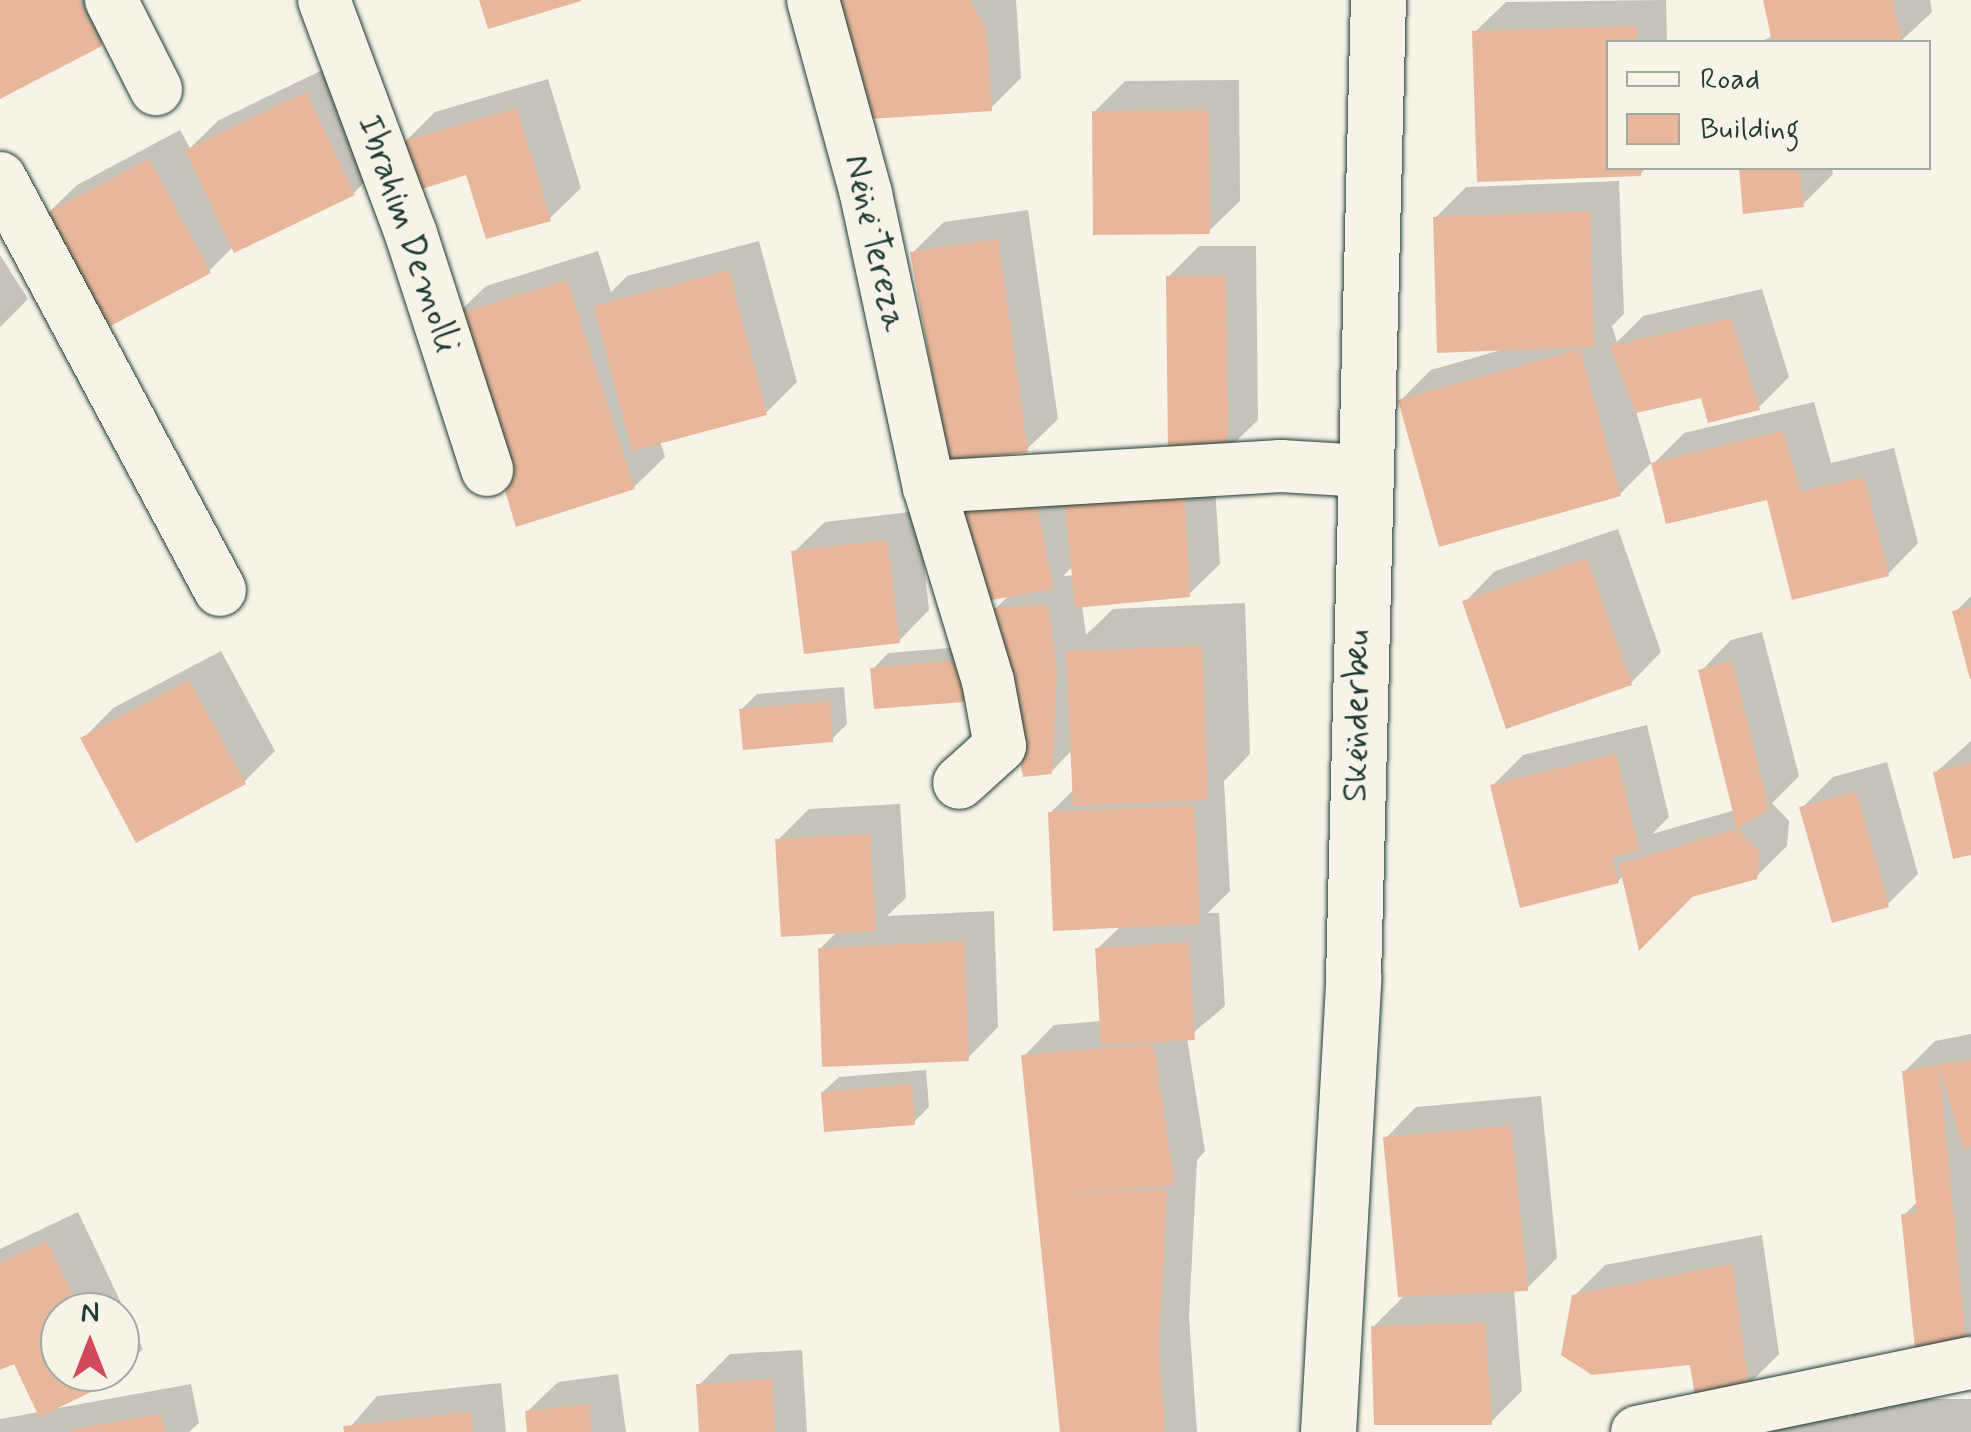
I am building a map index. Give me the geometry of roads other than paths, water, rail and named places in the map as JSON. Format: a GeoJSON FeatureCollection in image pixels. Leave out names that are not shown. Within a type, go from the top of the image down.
{"type":"FeatureCollection","features":[{"type":"Feature","properties":{"kind":"main road","name":"Skënderbeu"},"geometry":{"type":"LineString","coordinates":[[1328,1432],[1353,978],[1378,0]]}},
{"type":"Feature","properties":{"kind":"street"},"geometry":{"type":"LineString","coordinates":[[111,0],[156,89]]}},
{"type":"Feature","properties":{"kind":"street","name":"Ibrahim Demolli"},"geometry":{"type":"LineString","coordinates":[[324,0],[411,234],[487,470]]}},
{"type":"Feature","properties":{"kind":"street","name":"Nënë Tereza"},"geometry":{"type":"LineString","coordinates":[[813,0],[866,194],[929,487],[988,681],[1000,746],[959,783]]}},
{"type":"Feature","properties":{"kind":"street"},"geometry":{"type":"LineString","coordinates":[[0,178],[220,590]]}},
{"type":"Feature","properties":{"kind":"street"},"geometry":{"type":"LineString","coordinates":[[929,487],[1281,466],[1364,471]]}},
{"type":"Feature","properties":{"kind":"street"},"geometry":{"type":"LineString","coordinates":[[1638,1432],[1971,1363]]}}]}
